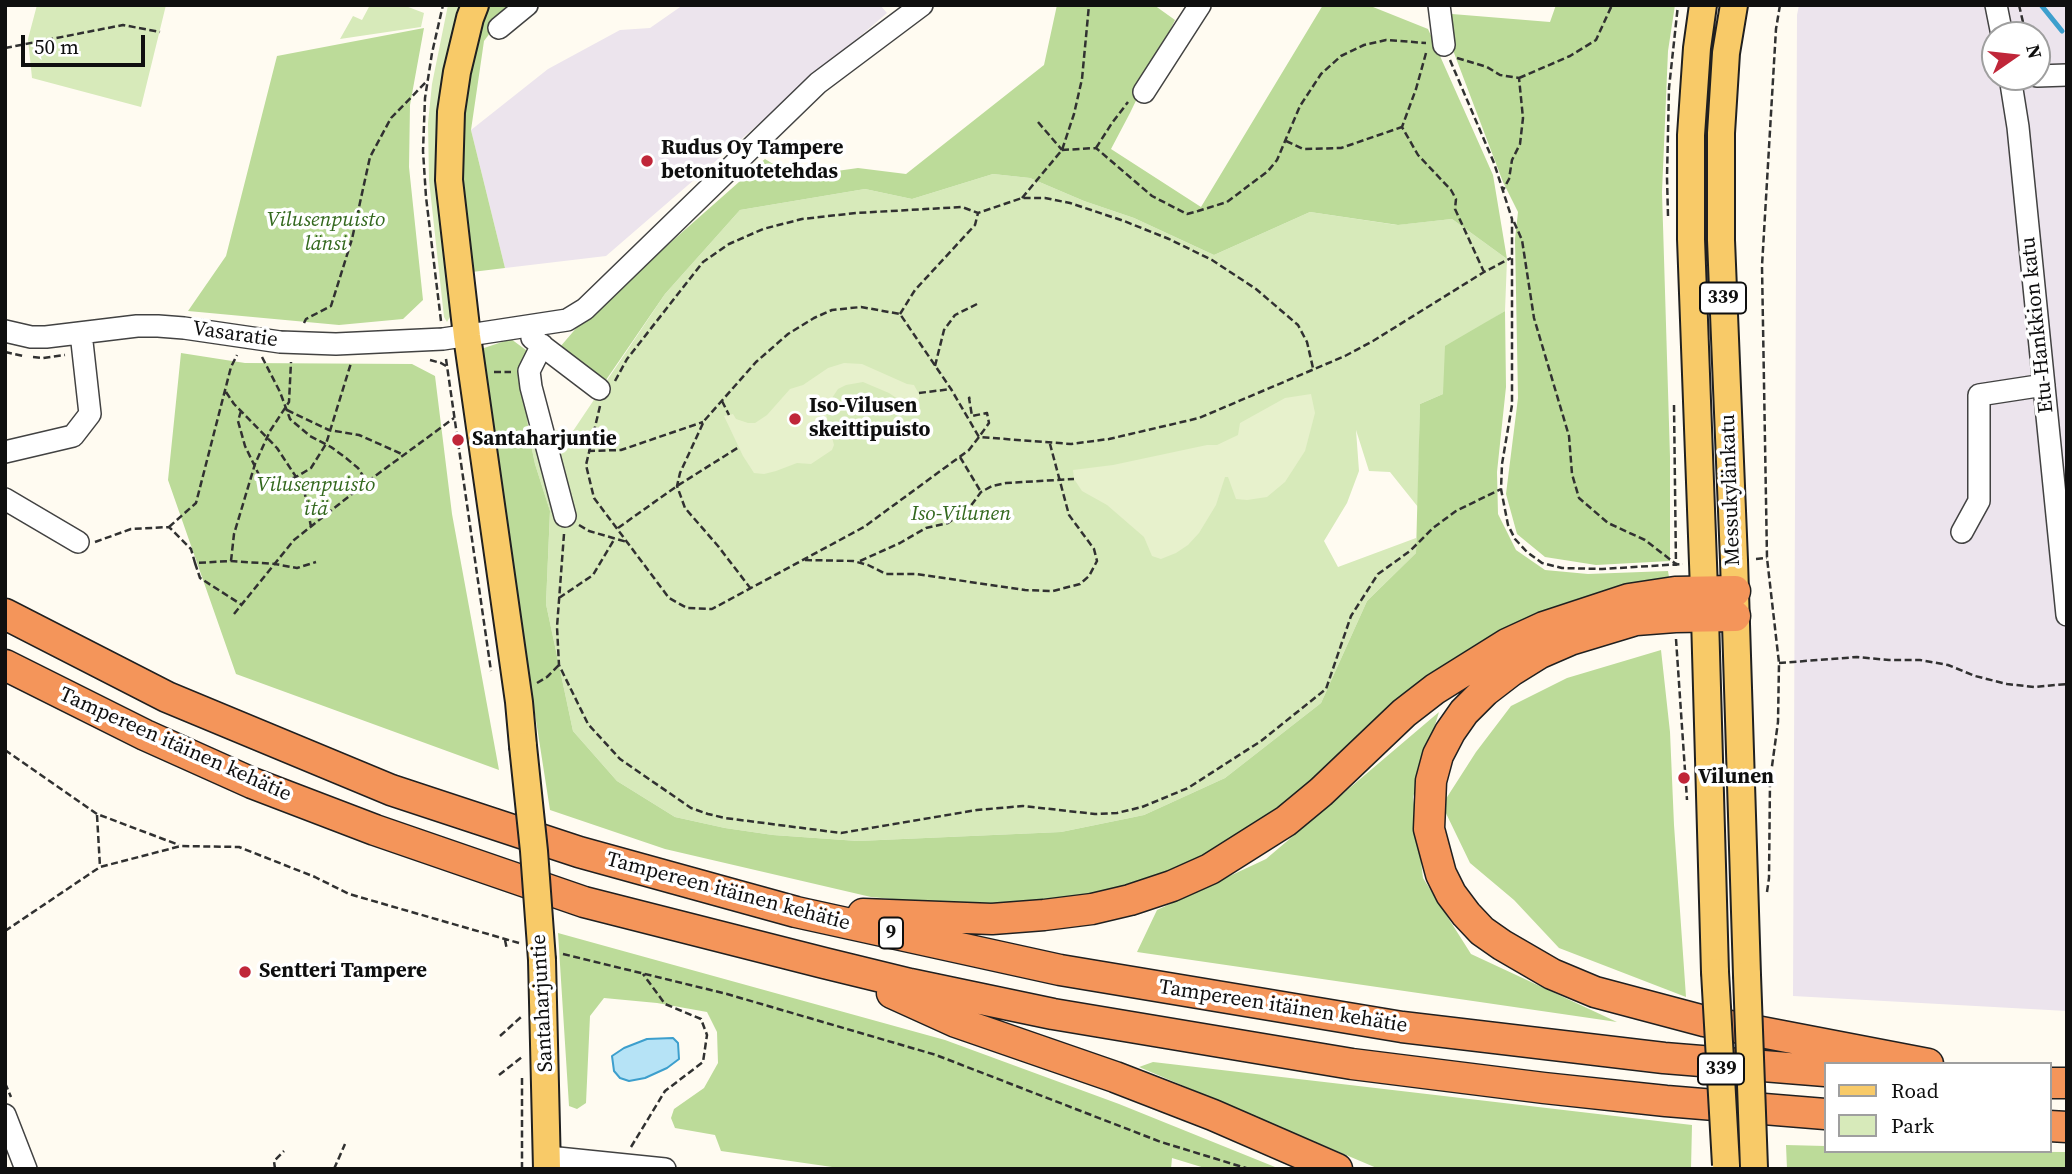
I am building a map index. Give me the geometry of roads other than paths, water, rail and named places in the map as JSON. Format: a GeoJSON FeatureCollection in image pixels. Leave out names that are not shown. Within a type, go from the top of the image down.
{"type":"FeatureCollection","features":[{"type":"Feature","properties":{"kind":"highway"},"geometry":{"type":"LineString","coordinates":[[1704,590],[1675,617],[1636,620],[1570,639],[1540,653],[1511,671],[1464,712],[1438,755],[1431,781],[1429,829],[1441,874],[1451,894],[1482,931],[1543,970],[1595,992],[1704,1021],[1918,1062]]}},
{"type":"Feature","properties":{"kind":"highway"},"geometry":{"type":"LineString","coordinates":[[796,912],[992,919],[1092,909],[1130,900],[1172,886],[1210,869],[1286,821],[1321,792],[1404,713],[1443,683],[1507,644],[1544,627],[1629,599],[1704,590],[1735,604]]}},
{"type":"Feature","properties":{"kind":"highway","name":"Tampereen itäinen kehätie"},"geometry":{"type":"LineString","coordinates":[[5,614],[167,698],[391,790],[579,852],[796,912],[1060,970],[1402,1027],[1664,1058],[1824,1071]]}},
{"type":"Feature","properties":{"kind":"highway","name":"Tampereen itäinen kehätie"},"geometry":{"type":"LineString","coordinates":[[5,665],[145,735],[252,783],[375,830],[584,902],[824,963],[1053,1014],[1352,1063],[1571,1091],[1824,1114]]}},
{"type":"Feature","properties":{"kind":"highway"},"geometry":{"type":"LineString","coordinates":[[824,963],[956,1022],[1201,1110],[1336,1169]]}},
{"type":"Feature","properties":{"kind":"main road","name":"Santaharjuntie"},"geometry":{"type":"LineString","coordinates":[[475,5],[457,72],[449,145],[451,207],[519,702],[534,851],[552,957],[547,1163]]}},
{"type":"Feature","properties":{"kind":"main road","name":"Messukylänkatu"},"geometry":{"type":"LineString","coordinates":[[1703,5],[1691,135],[1692,252],[1715,972],[1726,1167]]}},
{"type":"Feature","properties":{"kind":"main road","name":"Messukylänkatu"},"geometry":{"type":"LineString","coordinates":[[1734,5],[1726,54],[1721,133],[1721,240],[1754,1168]]}},
{"type":"Feature","properties":{"kind":"street"},"geometry":{"type":"LineString","coordinates":[[499,28],[527,5]]}},
{"type":"Feature","properties":{"kind":"street","name":"Vasaratie"},"geometry":{"type":"LineString","coordinates":[[5,331],[38,337],[158,326],[294,343],[363,343],[467,336],[567,320],[585,309],[818,83],[922,5]]}},
{"type":"Feature","properties":{"kind":"street"},"geometry":{"type":"LineString","coordinates":[[1144,92],[1200,5]]}},
{"type":"Feature","properties":{"kind":"street"},"geometry":{"type":"LineString","coordinates":[[1439,5],[1440,47]]}},
{"type":"Feature","properties":{"kind":"street","name":"Etu-Hankkion katu"},"geometry":{"type":"LineString","coordinates":[[2016,91],[2067,615]]}},
{"type":"Feature","properties":{"kind":"street"},"geometry":{"type":"LineString","coordinates":[[519,328],[607,386]]}},
{"type":"Feature","properties":{"kind":"street"},"geometry":{"type":"LineString","coordinates":[[5,452],[73,436],[90,414],[81,333]]}},
{"type":"Feature","properties":{"kind":"street"},"geometry":{"type":"LineString","coordinates":[[542,345],[529,371],[531,387],[565,516]]}},
{"type":"Feature","properties":{"kind":"street"},"geometry":{"type":"LineString","coordinates":[[1962,532],[1979,501],[1979,395],[2044,385]]}},
{"type":"Feature","properties":{"kind":"street"},"geometry":{"type":"LineString","coordinates":[[5,499],[78,542]]}},
{"type":"Feature","properties":{"kind":"street"},"geometry":{"type":"LineString","coordinates":[[5,1115],[26,1169]]}},
{"type":"Feature","properties":{"kind":"street"},"geometry":{"type":"LineString","coordinates":[[547,1163],[625,1163],[665,1169]]}},
{"type":"Feature","properties":{"kind":"water"},"geometry":{"type":"Polygon","coordinates":[[[673,1038],[678,1043],[679,1059],[667,1068],[645,1078],[629,1081],[620,1078],[614,1071],[612,1056],[624,1048],[647,1039],[673,1038]]]}},
{"type":"Feature","properties":{"kind":"waterway"},"geometry":{"type":"LineString","coordinates":[[2041,5],[2062,31]]}},
{"type":"Feature","properties":{"kind":"place","name":"Rudus Oy Tampere betonituotetehdas"},"geometry":{"type":"Point","coordinates":[647,161]}},
{"type":"Feature","properties":{"kind":"place","name":"Iso-Vilusen skeittipuisto"},"geometry":{"type":"Point","coordinates":[795,419]}},
{"type":"Feature","properties":{"kind":"place","name":"Santaharjuntie"},"geometry":{"type":"Point","coordinates":[458,440]}},
{"type":"Feature","properties":{"kind":"place","name":"Vilunen"},"geometry":{"type":"Point","coordinates":[1684,778]}},
{"type":"Feature","properties":{"kind":"place","name":"Sentteri Tampere"},"geometry":{"type":"Point","coordinates":[245,972]}},
{"type":"Feature","properties":{"kind":"park label","name":"Vilusenpuisto länsi"},"geometry":{"type":"Point","coordinates":[326,233]}},
{"type":"Feature","properties":{"kind":"park label","name":"Vilusenpuisto itä"},"geometry":{"type":"Point","coordinates":[316,498]}},
{"type":"Feature","properties":{"kind":"park label","name":"Iso-Vilunen"},"geometry":{"type":"Point","coordinates":[961,515]}}]}
